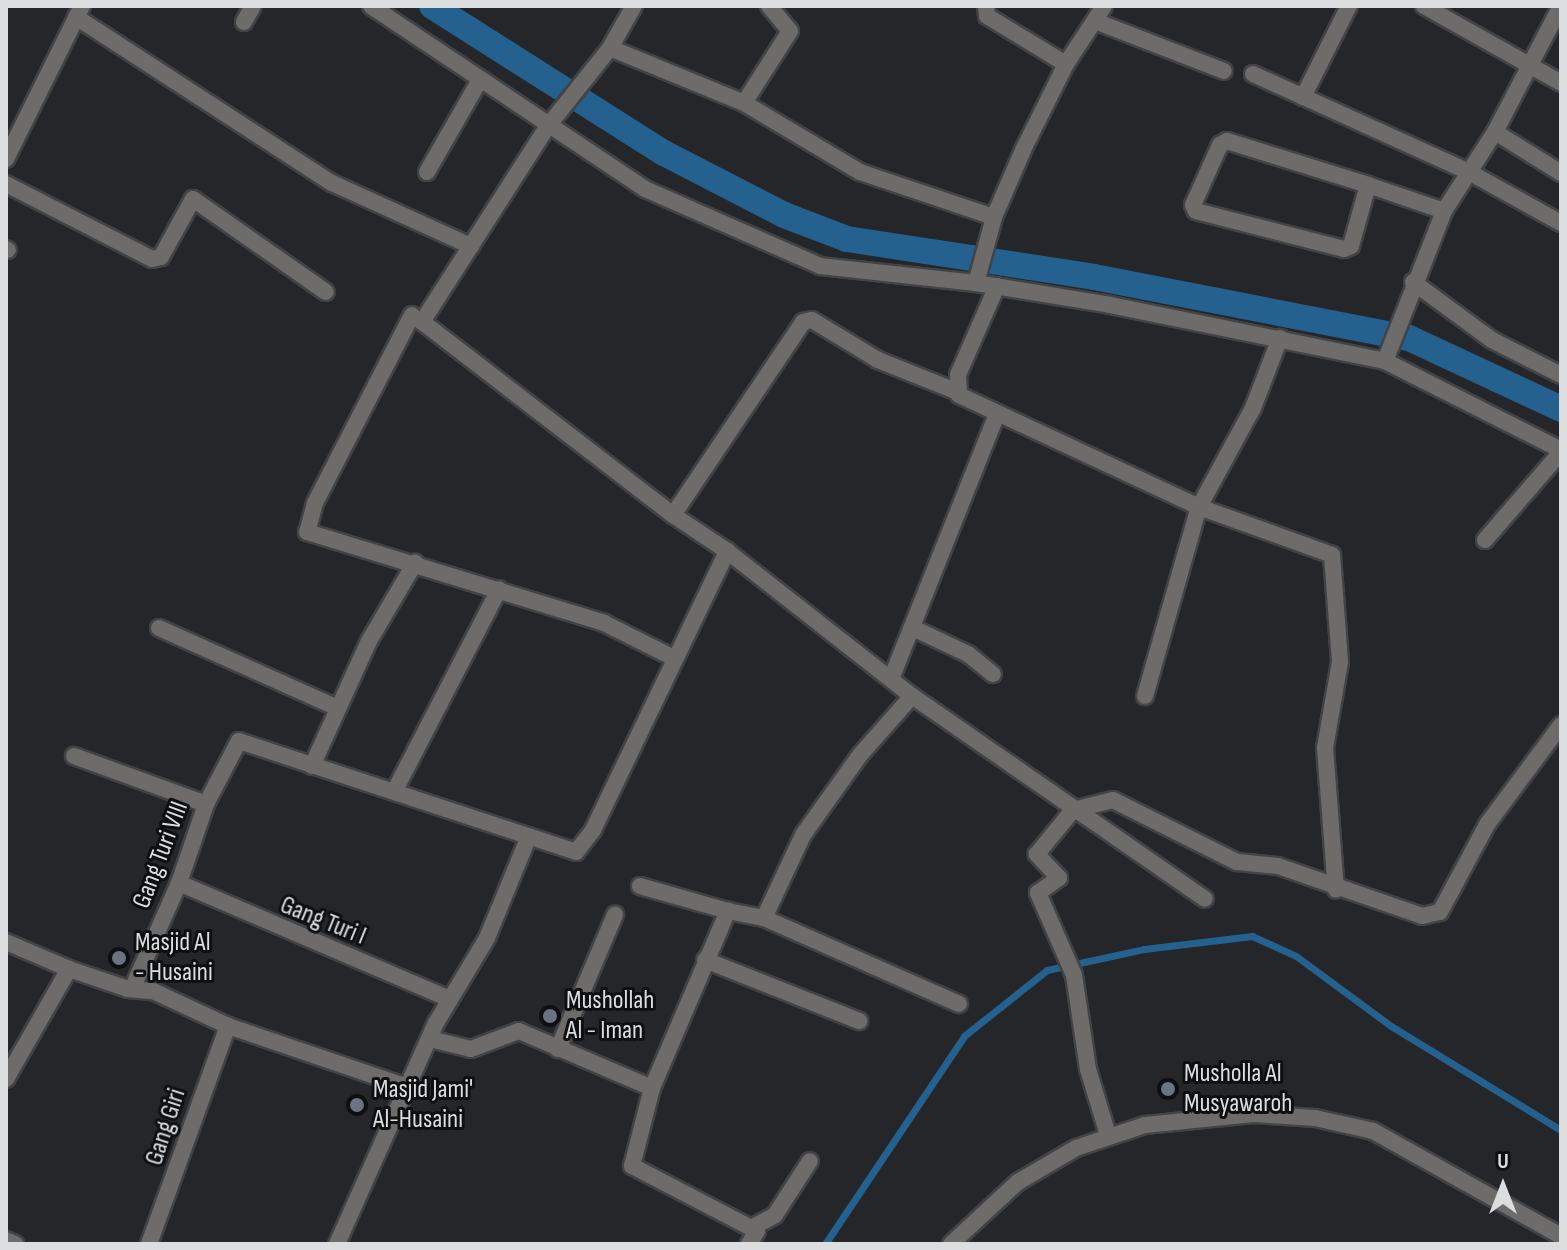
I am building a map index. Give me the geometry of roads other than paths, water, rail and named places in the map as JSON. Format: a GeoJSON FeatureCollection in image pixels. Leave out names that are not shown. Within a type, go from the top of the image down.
{"type":"FeatureCollection","features":[{"type":"Feature","properties":{"kind":"street"},"geometry":{"type":"LineString","coordinates":[[244,22],[253,6]]}},
{"type":"Feature","properties":{"kind":"street"},"geometry":{"type":"LineString","coordinates":[[371,6],[645,189],[820,266],[997,286],[1280,338],[1385,361],[1561,451],[1485,540]]}},
{"type":"Feature","properties":{"kind":"street"},"geometry":{"type":"LineString","coordinates":[[634,6],[597,69],[548,126],[422,322],[673,515],[727,551],[912,696],[1205,899]]}},
{"type":"Feature","properties":{"kind":"street"},"geometry":{"type":"LineString","coordinates":[[744,103],[790,31],[769,6]]}},
{"type":"Feature","properties":{"kind":"street"},"geometry":{"type":"LineString","coordinates":[[986,6],[987,16],[1066,64]]}},
{"type":"Feature","properties":{"kind":"street"},"geometry":{"type":"LineString","coordinates":[[1303,97],[1349,6]]}},
{"type":"Feature","properties":{"kind":"street"},"geometry":{"type":"LineString","coordinates":[[1424,6],[1561,83]]}},
{"type":"Feature","properties":{"kind":"street"},"geometry":{"type":"LineString","coordinates":[[1385,361],[1411,286],[1444,211],[1495,132],[1561,6]]}},
{"type":"Feature","properties":{"kind":"street"},"geometry":{"type":"LineString","coordinates":[[6,159],[79,12],[332,183],[471,246]]}},
{"type":"Feature","properties":{"kind":"street"},"geometry":{"type":"LineString","coordinates":[[976,283],[992,221],[1066,64],[1100,13],[1224,71]]}},
{"type":"Feature","properties":{"kind":"street"},"geometry":{"type":"LineString","coordinates":[[610,48],[744,103],[860,172],[992,221]]}},
{"type":"Feature","properties":{"kind":"street"},"geometry":{"type":"LineString","coordinates":[[1253,74],[1469,172],[1561,223]]}},
{"type":"Feature","properties":{"kind":"street"},"geometry":{"type":"LineString","coordinates":[[427,172],[480,80]]}},
{"type":"Feature","properties":{"kind":"street"},"geometry":{"type":"LineString","coordinates":[[1495,132],[1561,173]]}},
{"type":"Feature","properties":{"kind":"street"},"geometry":{"type":"LineString","coordinates":[[1368,185],[1351,246],[1344,249],[1196,211],[1193,205],[1220,145],[1227,141],[1368,185],[1444,211]]}},
{"type":"Feature","properties":{"kind":"street"},"geometry":{"type":"LineString","coordinates":[[6,184],[152,259],[161,257],[193,199],[326,292]]}},
{"type":"Feature","properties":{"kind":"street"},"geometry":{"type":"LineString","coordinates":[[958,392],[958,375],[997,286]]}},
{"type":"Feature","properties":{"kind":"street"},"geometry":{"type":"LineString","coordinates":[[1411,286],[1492,340],[1561,375]]}},
{"type":"Feature","properties":{"kind":"street"},"geometry":{"type":"LineString","coordinates":[[412,315],[315,503],[307,532],[604,623],[672,657]]}},
{"type":"Feature","properties":{"kind":"street"},"geometry":{"type":"LineString","coordinates":[[673,515],[806,320],[878,360],[958,392],[997,414],[1199,507],[1332,555],[1340,662],[1325,748],[1336,890]]}},
{"type":"Feature","properties":{"kind":"street"},"geometry":{"type":"LineString","coordinates":[[1145,696],[1199,507],[1253,408],[1280,338]]}},
{"type":"Feature","properties":{"kind":"street"},"geometry":{"type":"LineString","coordinates":[[891,679],[915,629],[997,414]]}},
{"type":"Feature","properties":{"kind":"street"},"geometry":{"type":"LineString","coordinates":[[415,563],[336,707],[312,766],[395,790],[576,852],[593,830],[672,657],[727,551]]}},
{"type":"Feature","properties":{"kind":"street"},"geometry":{"type":"LineString","coordinates":[[395,790],[499,589]]}},
{"type":"Feature","properties":{"kind":"street"},"geometry":{"type":"LineString","coordinates":[[159,628],[336,707]]}},
{"type":"Feature","properties":{"kind":"street"},"geometry":{"type":"LineString","coordinates":[[915,629],[968,654],[993,674]]}},
{"type":"Feature","properties":{"kind":"street"},"geometry":{"type":"LineString","coordinates":[[764,918],[803,835],[860,755],[912,696]]}},
{"type":"Feature","properties":{"kind":"street"},"geometry":{"type":"LineString","coordinates":[[1108,1135],[1088,1069],[1074,975],[1038,893],[1059,878],[1037,854],[1073,810],[1113,800],[1237,862],[1278,866],[1336,890],[1422,916],[1440,912],[1488,823],[1561,725]]}},
{"type":"Feature","properties":{"kind":"street","name":"Gang Turi VIII"},"geometry":{"type":"LineString","coordinates":[[132,989],[179,883],[206,804],[239,741],[312,766]]}},
{"type":"Feature","properties":{"kind":"street"},"geometry":{"type":"LineString","coordinates":[[74,756],[206,804]]}},
{"type":"Feature","properties":{"kind":"street"},"geometry":{"type":"LineString","coordinates":[[337,1244],[430,1039],[487,938],[529,836]]}},
{"type":"Feature","properties":{"kind":"street","name":"Gang Turi I"},"geometry":{"type":"LineString","coordinates":[[179,883],[450,999]]}},
{"type":"Feature","properties":{"kind":"street"},"geometry":{"type":"LineString","coordinates":[[640,886],[764,918],[959,1004]]}},
{"type":"Feature","properties":{"kind":"street"},"geometry":{"type":"LineString","coordinates":[[728,911],[652,1088],[632,1166],[752,1234],[775,1215],[810,1161]]}},
{"type":"Feature","properties":{"kind":"street"},"geometry":{"type":"LineString","coordinates":[[558,1049],[615,915]]}},
{"type":"Feature","properties":{"kind":"street"},"geometry":{"type":"LineString","coordinates":[[6,942],[69,969],[132,989],[153,991],[228,1026],[410,1088]]}},
{"type":"Feature","properties":{"kind":"street"},"geometry":{"type":"LineString","coordinates":[[705,960],[859,1021]]}},
{"type":"Feature","properties":{"kind":"street"},"geometry":{"type":"LineString","coordinates":[[6,1079],[69,969]]}},
{"type":"Feature","properties":{"kind":"street","name":"Gang Giri"},"geometry":{"type":"LineString","coordinates":[[149,1244],[228,1026]]}},
{"type":"Feature","properties":{"kind":"street"},"geometry":{"type":"LineString","coordinates":[[430,1039],[471,1049],[488,1047],[517,1031],[652,1088]]}},
{"type":"Feature","properties":{"kind":"street"},"geometry":{"type":"LineString","coordinates":[[951,1244],[1018,1182],[1108,1135],[1220,1115],[1346,1123],[1403,1144],[1561,1236]]}},
{"type":"Feature","properties":{"kind":"street"},"geometry":{"type":"LineString","coordinates":[[6,1240],[15,1244]]}},
{"type":"Feature","properties":{"kind":"waterway"},"geometry":{"type":"LineString","coordinates":[[432,6],[664,153],[784,215],[847,239],[1094,277],[1409,338],[1561,409]]}},
{"type":"Feature","properties":{"kind":"waterway"},"geometry":{"type":"LineString","coordinates":[[825,1244],[964,1036],[1047,970],[1144,949],[1252,936],[1296,956],[1391,1026],[1561,1130]]}},
{"type":"Feature","properties":{"kind":"place","name":"Masjid Al - Husaini"},"geometry":{"type":"Point","coordinates":[119,958]}},
{"type":"Feature","properties":{"kind":"place","name":"Mushollah Al - Iman"},"geometry":{"type":"Point","coordinates":[550,1016]}},
{"type":"Feature","properties":{"kind":"place","name":"Musholla Al Musyawaroh"},"geometry":{"type":"Point","coordinates":[1168,1089]}},
{"type":"Feature","properties":{"kind":"place","name":"Masjid Jami' Al-Husaini"},"geometry":{"type":"Point","coordinates":[357,1105]}}]}
